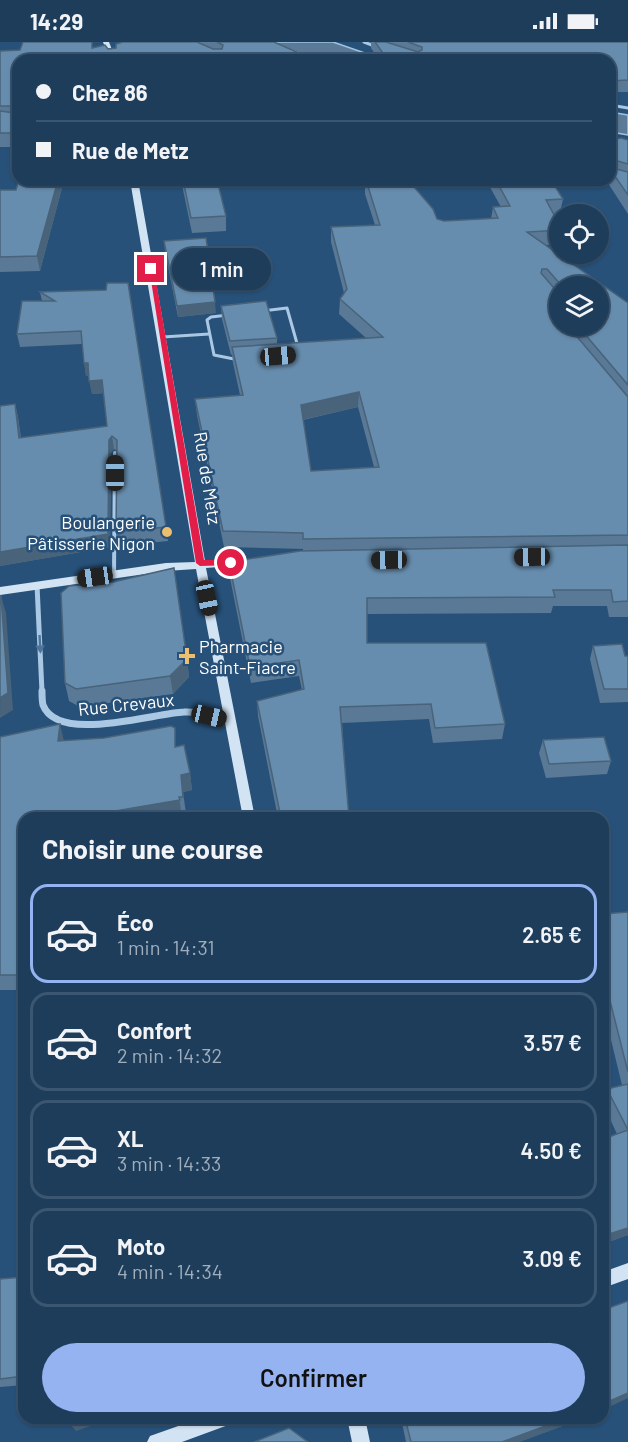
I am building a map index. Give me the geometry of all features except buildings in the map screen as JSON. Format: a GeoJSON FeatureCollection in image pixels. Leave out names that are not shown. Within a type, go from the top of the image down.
{"type":"FeatureCollection","features":[{"type":"Feature","properties":{"kind":"main road"},"geometry":{"type":"LineString","coordinates":[[106,42],[112,54]]}},
{"type":"Feature","properties":{"kind":"main road"},"geometry":{"type":"LineString","coordinates":[[111,51],[114,42]]}},
{"type":"Feature","properties":{"kind":"main road","name":"Rue de Metz"},"geometry":{"type":"LineString","coordinates":[[135,186],[200,563],[248,812]]}},
{"type":"Feature","properties":{"kind":"main road"},"geometry":{"type":"LineString","coordinates":[[0,591],[200,563],[262,562]]}},
{"type":"Feature","properties":{"kind":"main road"},"geometry":{"type":"LineString","coordinates":[[609,1278],[628,1271]]}},
{"type":"Feature","properties":{"kind":"main road"},"geometry":{"type":"LineString","coordinates":[[156,1442],[208,1424]]}},
{"type":"Feature","properties":{"kind":"main road"},"geometry":{"type":"LineString","coordinates":[[357,1424],[361,1442]]}},
{"type":"Feature","properties":{"kind":"street"},"geometry":{"type":"LineString","coordinates":[[364,42],[384,49]]}},
{"type":"Feature","properties":{"kind":"street","name":"Rue Crevaux"},"geometry":{"type":"LineString","coordinates":[[37,585],[43,705],[56,721],[82,726],[186,712],[232,721]]}},
{"type":"Feature","properties":{"kind":"lane"},"geometry":{"type":"LineString","coordinates":[[287,308],[300,354],[224,359],[214,355],[209,334],[207,320],[220,314],[287,308]]}},
{"type":"Feature","properties":{"kind":"lane"},"geometry":{"type":"LineString","coordinates":[[163,338],[209,334]]}},
{"type":"Feature","properties":{"kind":"lane"},"geometry":{"type":"LineString","coordinates":[[114,574],[115,453]]}},
{"type":"Feature","properties":{"kind":"water"},"geometry":{"type":"Polygon","coordinates":[[[270,42],[333,42],[368,54],[302,54],[270,42]]]}},
{"type":"Feature","properties":{"kind":"water"},"geometry":{"type":"Polygon","coordinates":[[[616,113],[628,115],[628,135],[616,133],[616,113]]]}},
{"type":"Feature","properties":{"kind":"place","name":"Boulangerie Pâtisserie Nigon"},"geometry":{"type":"Point","coordinates":[167,532]}},
{"type":"Feature","properties":{"kind":"place","name":"Pharmacie Saint-Fiacre"},"geometry":{"type":"Point","coordinates":[187,656]}},
{"type":"Feature","properties":{"kind":"route"},"geometry":{"type":"LineString","coordinates":[[151,269],[200,563],[231,563]]}}]}
